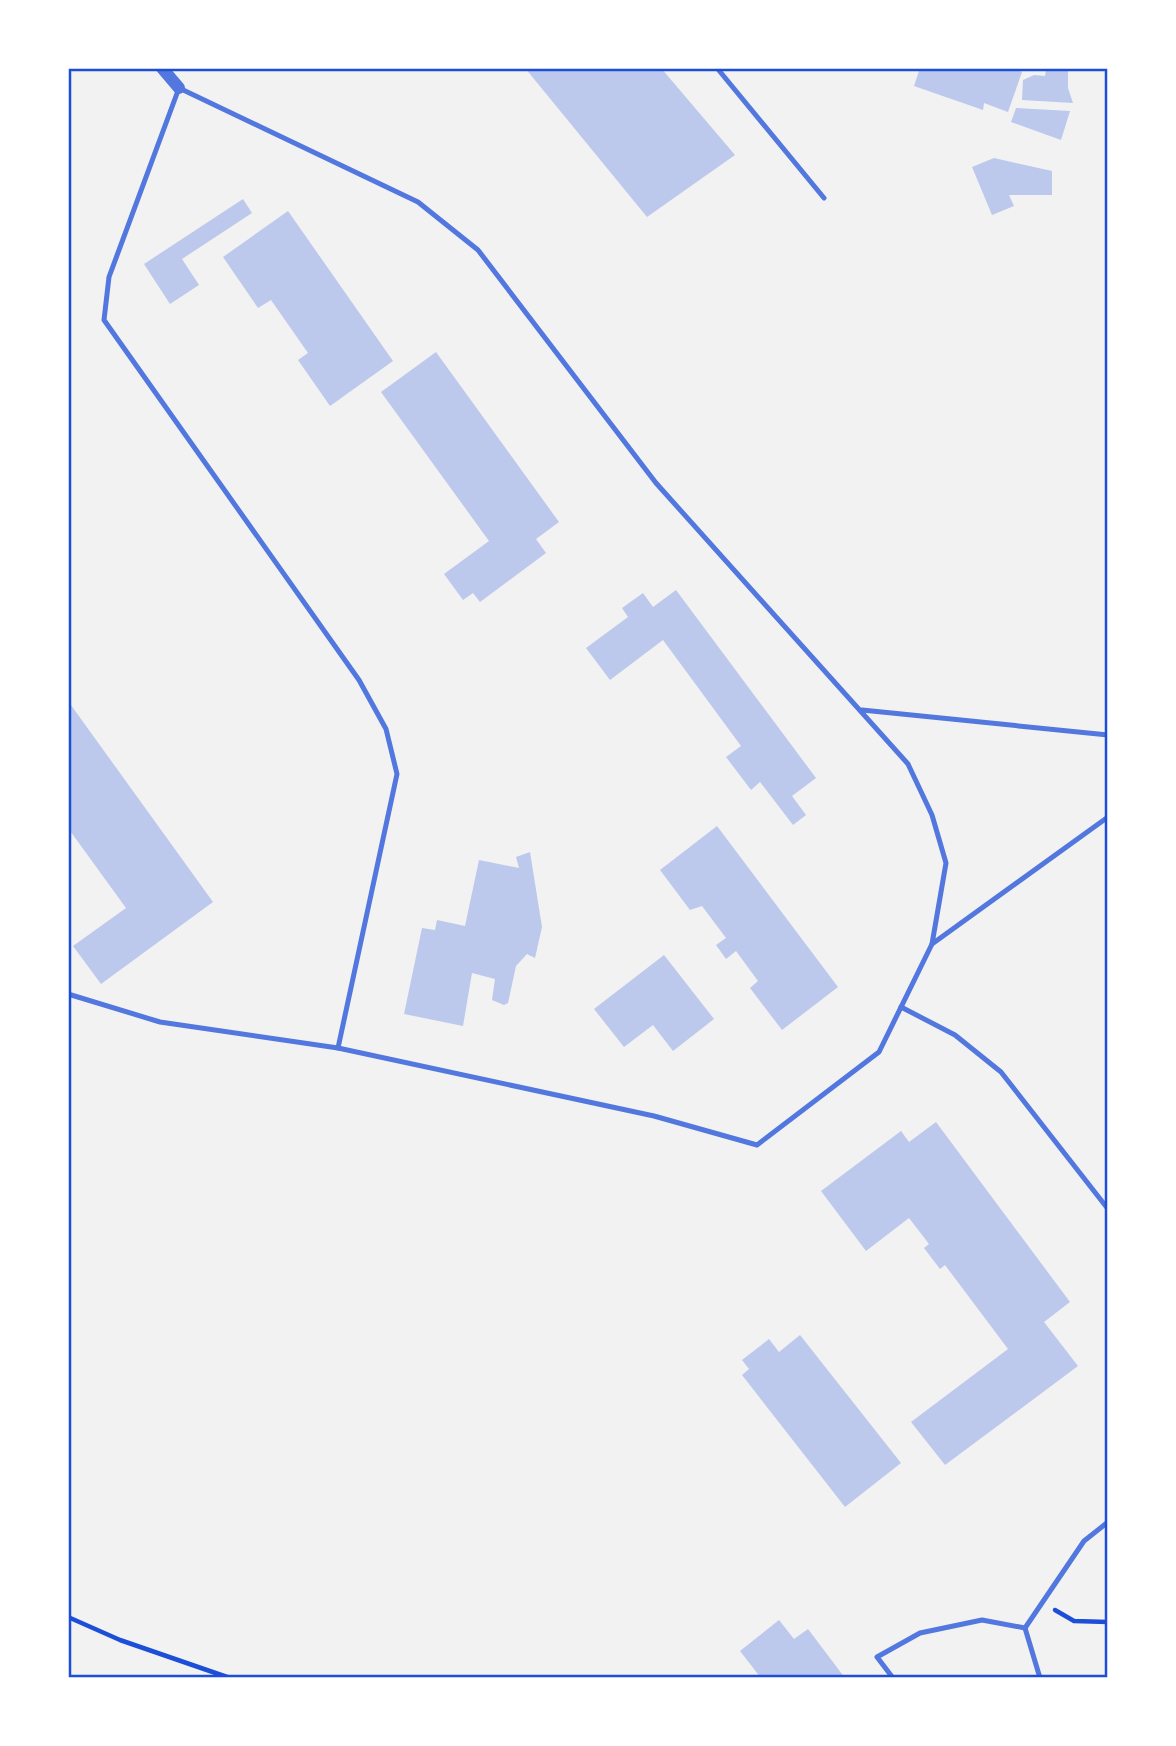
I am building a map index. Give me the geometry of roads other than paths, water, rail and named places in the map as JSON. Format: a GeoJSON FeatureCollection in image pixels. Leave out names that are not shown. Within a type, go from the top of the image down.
{"type":"FeatureCollection","features":[{"type":"Feature","properties":{"kind":"street"},"geometry":{"type":"LineString","coordinates":[[162,68],[179,88]]}},
{"type":"Feature","properties":{"kind":"lane"},"geometry":{"type":"LineString","coordinates":[[716,68],[824,198]]}},
{"type":"Feature","properties":{"kind":"lane"},"geometry":{"type":"LineString","coordinates":[[68,994],[160,1022],[338,1048],[653,1116],[757,1145],[879,1052],[932,944],[946,863],[932,815],[908,764],[656,483],[478,250],[418,202],[179,88],[108,277],[104,320],[359,680],[386,729],[397,774],[338,1048]]}},
{"type":"Feature","properties":{"kind":"lane"},"geometry":{"type":"LineString","coordinates":[[862,710],[1108,735]]}},
{"type":"Feature","properties":{"kind":"lane"},"geometry":{"type":"LineString","coordinates":[[932,944],[1108,817]]}},
{"type":"Feature","properties":{"kind":"lane"},"geometry":{"type":"LineString","coordinates":[[901,1007],[955,1035],[1001,1072],[1108,1209]]}},
{"type":"Feature","properties":{"kind":"lane"},"geometry":{"type":"LineString","coordinates":[[1025,1628],[1084,1541],[1108,1522]]}},
{"type":"Feature","properties":{"kind":"lane"},"geometry":{"type":"LineString","coordinates":[[893,1678],[877,1657],[920,1633],[982,1620],[1025,1628]]}},
{"type":"Feature","properties":{"kind":"lane"},"geometry":{"type":"LineString","coordinates":[[1025,1628],[1040,1678]]}}]}
